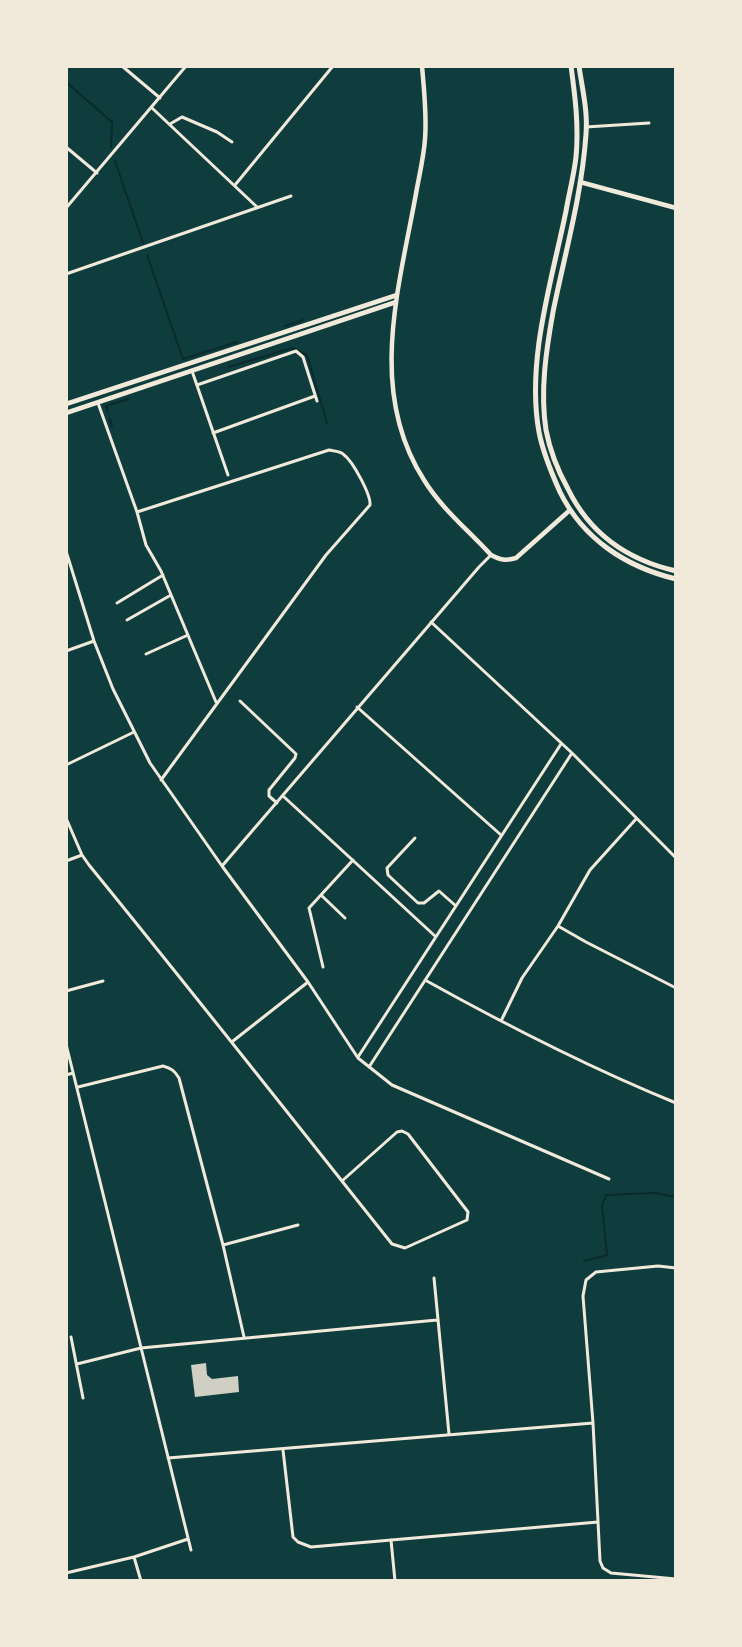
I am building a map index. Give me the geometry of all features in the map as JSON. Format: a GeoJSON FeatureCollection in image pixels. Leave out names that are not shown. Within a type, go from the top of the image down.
{"type":"FeatureCollection","features":[{"type":"Feature","properties":{"kind":"main road"},"geometry":{"type":"LineString","coordinates":[[571,66],[577,116],[576,158],[539,349],[536,388],[539,430],[552,474],[570,510],[586,530],[614,554],[638,568],[676,579]]}},
{"type":"Feature","properties":{"kind":"main road"},"geometry":{"type":"LineString","coordinates":[[579,66],[586,127],[580,182],[549,335],[544,388],[545,420],[550,447],[579,509],[598,532],[617,547],[648,564],[676,572]]}},
{"type":"Feature","properties":{"kind":"street"},"geometry":{"type":"LineString","coordinates":[[122,66],[160,98]]}},
{"type":"Feature","properties":{"kind":"street"},"geometry":{"type":"LineString","coordinates":[[66,208],[186,66]]}},
{"type":"Feature","properties":{"kind":"street"},"geometry":{"type":"LineString","coordinates":[[235,185],[333,66]]}},
{"type":"Feature","properties":{"kind":"street"},"geometry":{"type":"LineString","coordinates":[[422,66],[426,138],[397,295],[392,339],[391,382],[396,414],[404,440],[425,482],[491,555],[500,560],[516,558],[570,510]]}},
{"type":"Feature","properties":{"kind":"street"},"geometry":{"type":"LineString","coordinates":[[152,108],[257,207]]}},
{"type":"Feature","properties":{"kind":"street"},"geometry":{"type":"LineString","coordinates":[[170,124],[182,117],[217,132],[232,142]]}},
{"type":"Feature","properties":{"kind":"street"},"geometry":{"type":"LineString","coordinates":[[586,127],[649,123]]}},
{"type":"Feature","properties":{"kind":"street"},"geometry":{"type":"LineString","coordinates":[[66,147],[97,173]]}},
{"type":"Feature","properties":{"kind":"street"},"geometry":{"type":"LineString","coordinates":[[580,182],[676,208]]}},
{"type":"Feature","properties":{"kind":"street"},"geometry":{"type":"LineString","coordinates":[[66,274],[291,196]]}},
{"type":"Feature","properties":{"kind":"street"},"geometry":{"type":"LineString","coordinates":[[66,404],[397,295]]}},
{"type":"Feature","properties":{"kind":"street"},"geometry":{"type":"LineString","coordinates":[[66,413],[396,302]]}},
{"type":"Feature","properties":{"kind":"street"},"geometry":{"type":"LineString","coordinates":[[197,386],[296,351],[303,357],[317,402]]}},
{"type":"Feature","properties":{"kind":"street"},"geometry":{"type":"LineString","coordinates":[[192,371],[228,475]]}},
{"type":"Feature","properties":{"kind":"street"},"geometry":{"type":"LineString","coordinates":[[213,433],[315,396]]}},
{"type":"Feature","properties":{"kind":"street"},"geometry":{"type":"LineString","coordinates":[[98,402],[137,512],[146,545],[163,575],[216,702]]}},
{"type":"Feature","properties":{"kind":"street"},"geometry":{"type":"LineString","coordinates":[[137,512],[329,450],[342,453],[351,463],[370,498],[370,505],[326,555],[161,780]]}},
{"type":"Feature","properties":{"kind":"street"},"geometry":{"type":"LineString","coordinates":[[66,551],[94,641],[113,689],[161,780],[308,982],[358,1058],[393,1085],[609,1179]]}},
{"type":"Feature","properties":{"kind":"street"},"geometry":{"type":"LineString","coordinates":[[222,866],[357,707],[491,555]]}},
{"type":"Feature","properties":{"kind":"street"},"geometry":{"type":"LineString","coordinates":[[117,603],[163,575]]}},
{"type":"Feature","properties":{"kind":"street"},"geometry":{"type":"LineString","coordinates":[[127,620],[171,595]]}},
{"type":"Feature","properties":{"kind":"street"},"geometry":{"type":"LineString","coordinates":[[431,622],[572,753],[676,858]]}},
{"type":"Feature","properties":{"kind":"street"},"geometry":{"type":"LineString","coordinates":[[146,654],[188,635]]}},
{"type":"Feature","properties":{"kind":"street"},"geometry":{"type":"LineString","coordinates":[[66,651],[94,641]]}},
{"type":"Feature","properties":{"kind":"street"},"geometry":{"type":"LineString","coordinates":[[240,701],[296,754],[269,790],[269,796],[277,803]]}},
{"type":"Feature","properties":{"kind":"street"},"geometry":{"type":"LineString","coordinates":[[357,707],[501,835]]}},
{"type":"Feature","properties":{"kind":"street"},"geometry":{"type":"LineString","coordinates":[[66,765],[134,732]]}},
{"type":"Feature","properties":{"kind":"street"},"geometry":{"type":"LineString","coordinates":[[358,1058],[561,744]]}},
{"type":"Feature","properties":{"kind":"street"},"geometry":{"type":"LineString","coordinates":[[369,1067],[572,753]]}},
{"type":"Feature","properties":{"kind":"street"},"geometry":{"type":"LineString","coordinates":[[283,796],[435,936]]}},
{"type":"Feature","properties":{"kind":"street"},"geometry":{"type":"LineString","coordinates":[[66,818],[82,855],[392,1244],[405,1248],[467,1220],[469,1216],[439,1173],[408,1134],[402,1131],[397,1132],[342,1181]]}},
{"type":"Feature","properties":{"kind":"street"},"geometry":{"type":"LineString","coordinates":[[501,1021],[522,978],[558,926],[590,870],[636,819]]}},
{"type":"Feature","properties":{"kind":"street"},"geometry":{"type":"LineString","coordinates":[[415,838],[387,868],[388,875],[418,903],[424,903],[439,891],[456,906]]}},
{"type":"Feature","properties":{"kind":"street"},"geometry":{"type":"LineString","coordinates":[[66,861],[82,855]]}},
{"type":"Feature","properties":{"kind":"street"},"geometry":{"type":"LineString","coordinates":[[323,967],[309,911],[353,860]]}},
{"type":"Feature","properties":{"kind":"street"},"geometry":{"type":"LineString","coordinates":[[321,895],[345,918]]}},
{"type":"Feature","properties":{"kind":"street"},"geometry":{"type":"LineString","coordinates":[[558,926],[676,988]]}},
{"type":"Feature","properties":{"kind":"street"},"geometry":{"type":"LineString","coordinates":[[425,980],[501,1021],[630,1084],[676,1103]]}},
{"type":"Feature","properties":{"kind":"street"},"geometry":{"type":"LineString","coordinates":[[66,991],[103,981]]}},
{"type":"Feature","properties":{"kind":"street"},"geometry":{"type":"LineString","coordinates":[[232,1041],[308,982]]}},
{"type":"Feature","properties":{"kind":"street"},"geometry":{"type":"LineString","coordinates":[[66,1044],[191,1550]]}},
{"type":"Feature","properties":{"kind":"street"},"geometry":{"type":"LineString","coordinates":[[77,1088],[163,1066],[176,1072],[244,1337]]}},
{"type":"Feature","properties":{"kind":"street"},"geometry":{"type":"LineString","coordinates":[[66,1075],[73,1073]]}},
{"type":"Feature","properties":{"kind":"street"},"geometry":{"type":"LineString","coordinates":[[222,1245],[298,1225]]}},
{"type":"Feature","properties":{"kind":"street"},"geometry":{"type":"LineString","coordinates":[[676,1268],[658,1266],[596,1272],[586,1280],[583,1296],[593,1423],[600,1561],[603,1568],[611,1574],[676,1579]]}},
{"type":"Feature","properties":{"kind":"street"},"geometry":{"type":"LineString","coordinates":[[434,1278],[449,1434]]}},
{"type":"Feature","properties":{"kind":"street"},"geometry":{"type":"LineString","coordinates":[[77,1364],[141,1348],[437,1320]]}},
{"type":"Feature","properties":{"kind":"street"},"geometry":{"type":"LineString","coordinates":[[71,1337],[83,1398]]}},
{"type":"Feature","properties":{"kind":"street"},"geometry":{"type":"LineString","coordinates":[[168,1458],[593,1423]]}},
{"type":"Feature","properties":{"kind":"street"},"geometry":{"type":"LineString","coordinates":[[284,1450],[293,1537],[298,1542],[311,1547],[598,1522]]}},
{"type":"Feature","properties":{"kind":"street"},"geometry":{"type":"LineString","coordinates":[[66,1573],[134,1557],[188,1539]]}},
{"type":"Feature","properties":{"kind":"street"},"geometry":{"type":"LineString","coordinates":[[391,1540],[395,1581]]}},
{"type":"Feature","properties":{"kind":"street"},"geometry":{"type":"LineString","coordinates":[[134,1557],[141,1581]]}},
{"type":"Feature","properties":{"kind":"building"},"geometry":{"type":"Polygon","coordinates":[[[206,1363],[207,1375],[212,1379],[238,1376],[239,1392],[195,1397],[191,1365],[206,1363]]]}},
{"type":"Feature","properties":{"kind":"waterway"},"geometry":{"type":"LineString","coordinates":[[66,82],[112,122],[111,147]]}},
{"type":"Feature","properties":{"kind":"waterway"},"geometry":{"type":"LineString","coordinates":[[115,161],[143,243]]}},
{"type":"Feature","properties":{"kind":"waterway"},"geometry":{"type":"LineString","coordinates":[[147,255],[183,359],[237,342]]}},
{"type":"Feature","properties":{"kind":"waterway"},"geometry":{"type":"LineString","coordinates":[[285,326],[303,320]]}},
{"type":"Feature","properties":{"kind":"waterway"},"geometry":{"type":"LineString","coordinates":[[229,367],[292,348],[307,355],[327,423]]}},
{"type":"Feature","properties":{"kind":"waterway"},"geometry":{"type":"LineString","coordinates":[[108,412],[106,406],[128,399]]}},
{"type":"Feature","properties":{"kind":"waterway"},"geometry":{"type":"LineString","coordinates":[[110,419],[112,427]]}},
{"type":"Feature","properties":{"kind":"waterway"},"geometry":{"type":"LineString","coordinates":[[584,1261],[607,1255],[602,1206],[606,1195],[655,1193],[676,1197]]}}]}
